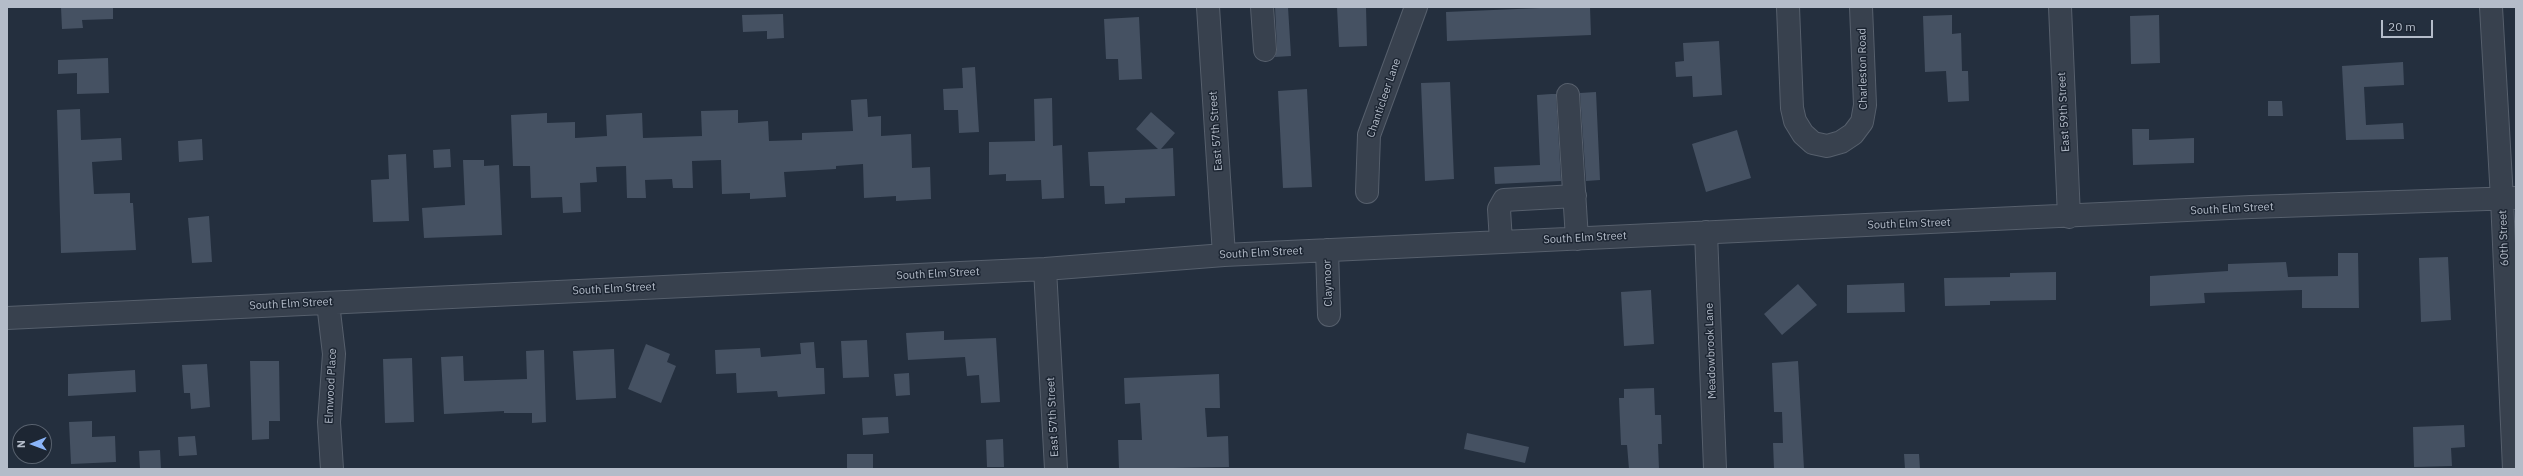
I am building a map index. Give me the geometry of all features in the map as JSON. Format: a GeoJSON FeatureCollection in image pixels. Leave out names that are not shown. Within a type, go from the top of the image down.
{"type":"FeatureCollection","features":[{"type":"Feature","properties":{"kind":"street","name":"East 57th Street"},"geometry":{"type":"LineString","coordinates":[[1208,7],[1224,255]]}},
{"type":"Feature","properties":{"kind":"street"},"geometry":{"type":"LineString","coordinates":[[1262,7],[1265,50]]}},
{"type":"Feature","properties":{"kind":"street","name":"Chanticleer Lane"},"geometry":{"type":"LineString","coordinates":[[1367,192],[1369,135],[1416,7]]}},
{"type":"Feature","properties":{"kind":"street","name":"Charleston Road"},"geometry":{"type":"LineString","coordinates":[[1788,7],[1792,108],[1795,121],[1803,134],[1814,143],[1827,146],[1841,142],[1853,134],[1862,122],[1866,105],[1861,7]]}},
{"type":"Feature","properties":{"kind":"street","name":"East 59th Street"},"geometry":{"type":"LineString","coordinates":[[2060,7],[2069,217]]}},
{"type":"Feature","properties":{"kind":"street","name":"60th Street"},"geometry":{"type":"LineString","coordinates":[[2491,7],[2509,198],[2514,469]]}},
{"type":"Feature","properties":{"kind":"street"},"geometry":{"type":"LineString","coordinates":[[1568,95],[1577,238]]}},
{"type":"Feature","properties":{"kind":"street"},"geometry":{"type":"LineString","coordinates":[[1501,242],[1499,208],[1504,200],[1575,196]]}},
{"type":"Feature","properties":{"kind":"street","name":"South Elm Street"},"geometry":{"type":"LineString","coordinates":[[7,318],[1045,268],[1224,255],[1577,238],[2069,217],[2251,207],[2509,198]]}},
{"type":"Feature","properties":{"kind":"street","name":"Meadowbrook Lane"},"geometry":{"type":"LineString","coordinates":[[1706,232],[1715,469]]}},
{"type":"Feature","properties":{"kind":"street","name":"Claymoor"},"geometry":{"type":"LineString","coordinates":[[1327,250],[1329,315]]}},
{"type":"Feature","properties":{"kind":"street","name":"East 57th Street"},"geometry":{"type":"LineString","coordinates":[[1045,268],[1056,469]]}},
{"type":"Feature","properties":{"kind":"street","name":"Elmwood Place"},"geometry":{"type":"LineString","coordinates":[[328,303],[334,354],[328,422],[332,469]]}},
{"type":"Feature","properties":{"kind":"building"},"geometry":{"type":"Polygon","coordinates":[[[61,7],[113,7],[113,19],[82,20],[83,28],[62,29],[61,7]]]}},
{"type":"Feature","properties":{"kind":"building"},"geometry":{"type":"Polygon","coordinates":[[[1275,7],[1288,7],[1291,56],[1275,57],[1277,49],[1275,7]]]}},
{"type":"Feature","properties":{"kind":"building"},"geometry":{"type":"Polygon","coordinates":[[[1337,7],[1366,7],[1367,46],[1339,47],[1337,7]]]}},
{"type":"Feature","properties":{"kind":"building"},"geometry":{"type":"Polygon","coordinates":[[[1590,7],[1591,35],[1447,41],[1446,12],[1590,7]]]}},
{"type":"Feature","properties":{"kind":"building"},"geometry":{"type":"Polygon","coordinates":[[[783,14],[784,38],[767,39],[767,31],[743,32],[742,15],[783,14]]]}},
{"type":"Feature","properties":{"kind":"building"},"geometry":{"type":"Polygon","coordinates":[[[1952,15],[1952,34],[1961,33],[1962,71],[1968,71],[1969,101],[1948,102],[1946,71],[1925,72],[1923,16],[1952,15]]]}},
{"type":"Feature","properties":{"kind":"building"},"geometry":{"type":"Polygon","coordinates":[[[2159,15],[2160,63],[2131,64],[2130,16],[2159,15]]]}},
{"type":"Feature","properties":{"kind":"building"},"geometry":{"type":"Polygon","coordinates":[[[1139,17],[1142,79],[1119,80],[1118,59],[1106,59],[1104,19],[1139,17]]]}},
{"type":"Feature","properties":{"kind":"building"},"geometry":{"type":"Polygon","coordinates":[[[1719,41],[1722,95],[1693,97],[1692,76],[1676,77],[1675,62],[1684,61],[1683,43],[1719,41]]]}},
{"type":"Feature","properties":{"kind":"building"},"geometry":{"type":"Polygon","coordinates":[[[108,58],[109,93],[77,94],[77,73],[58,74],[58,60],[108,58]]]}},
{"type":"Feature","properties":{"kind":"building"},"geometry":{"type":"Polygon","coordinates":[[[2403,62],[2404,85],[2364,87],[2366,125],[2403,123],[2404,139],[2346,140],[2342,66],[2403,62]]]}},
{"type":"Feature","properties":{"kind":"building"},"geometry":{"type":"Polygon","coordinates":[[[975,67],[979,132],[959,133],[958,110],[944,110],[943,89],[963,88],[962,68],[975,67]]]}},
{"type":"Feature","properties":{"kind":"building"},"geometry":{"type":"Polygon","coordinates":[[[1450,82],[1454,179],[1425,181],[1421,83],[1450,82]]]}},
{"type":"Feature","properties":{"kind":"building"},"geometry":{"type":"Polygon","coordinates":[[[1307,89],[1312,187],[1283,188],[1278,91],[1307,89]]]}},
{"type":"Feature","properties":{"kind":"building"},"geometry":{"type":"Polygon","coordinates":[[[1596,92],[1600,180],[1586,181],[1580,93],[1596,92]]]}},
{"type":"Feature","properties":{"kind":"building"},"geometry":{"type":"Polygon","coordinates":[[[1556,94],[1561,181],[1495,184],[1494,167],[1540,165],[1537,95],[1556,94]]]}},
{"type":"Feature","properties":{"kind":"building"},"geometry":{"type":"Polygon","coordinates":[[[1052,98],[1053,146],[1062,145],[1064,198],[1042,199],[1041,180],[1006,181],[1006,174],[989,175],[989,142],[1035,141],[1034,99],[1052,98]]]}},
{"type":"Feature","properties":{"kind":"building"},"geometry":{"type":"Polygon","coordinates":[[[867,99],[868,117],[881,116],[881,136],[911,134],[912,168],[930,167],[931,199],[896,201],[896,196],[864,198],[863,164],[836,166],[836,169],[784,172],[786,197],[750,199],[750,193],[722,194],[721,160],[692,161],[693,188],[673,188],[672,179],[645,180],[646,198],[627,198],[626,166],[596,167],[597,182],[580,183],[581,212],[563,213],[562,197],[531,198],[530,166],[513,166],[511,115],[547,113],[547,123],[575,122],[575,138],[607,136],[606,115],[642,113],[643,138],[702,136],[701,111],[738,110],[738,123],[768,121],[769,141],[802,140],[802,133],[853,131],[851,100],[867,99]]]}},
{"type":"Feature","properties":{"kind":"building"},"geometry":{"type":"Polygon","coordinates":[[[2268,101],[2282,101],[2283,116],[2268,116],[2268,101]]]}},
{"type":"Feature","properties":{"kind":"building"},"geometry":{"type":"Polygon","coordinates":[[[80,109],[81,140],[121,138],[122,160],[92,162],[94,194],[130,193],[130,203],[133,203],[136,250],[61,253],[57,110],[80,109]]]}},
{"type":"Feature","properties":{"kind":"building"},"geometry":{"type":"Polygon","coordinates":[[[1151,112],[1175,133],[1161,149],[1173,148],[1175,196],[1125,198],[1125,203],[1105,204],[1104,186],[1090,186],[1088,152],[1158,149],[1136,129],[1151,112]]]}},
{"type":"Feature","properties":{"kind":"building"},"geometry":{"type":"Polygon","coordinates":[[[2132,129],[2149,129],[2149,140],[2194,138],[2194,163],[2133,165],[2132,129]]]}},
{"type":"Feature","properties":{"kind":"building"},"geometry":{"type":"Polygon","coordinates":[[[1737,130],[1751,178],[1706,192],[1692,144],[1737,130]]]}},
{"type":"Feature","properties":{"kind":"building"},"geometry":{"type":"Polygon","coordinates":[[[202,139],[203,160],[179,162],[178,141],[202,139]]]}},
{"type":"Feature","properties":{"kind":"building"},"geometry":{"type":"Polygon","coordinates":[[[450,149],[451,167],[434,168],[433,150],[450,149]]]}},
{"type":"Feature","properties":{"kind":"building"},"geometry":{"type":"Polygon","coordinates":[[[406,154],[409,221],[373,222],[371,180],[389,179],[388,155],[406,154]]]}},
{"type":"Feature","properties":{"kind":"building"},"geometry":{"type":"Polygon","coordinates":[[[463,160],[484,160],[484,166],[499,165],[502,235],[424,238],[422,208],[465,205],[463,160]]]}},
{"type":"Feature","properties":{"kind":"building"},"geometry":{"type":"Polygon","coordinates":[[[209,216],[212,262],[192,263],[188,218],[209,216]]]}},
{"type":"Feature","properties":{"kind":"building"},"geometry":{"type":"Polygon","coordinates":[[[2338,253],[2358,253],[2359,308],[2302,308],[2302,290],[2204,293],[2205,303],[2150,306],[2150,276],[2228,271],[2228,264],[2286,262],[2288,277],[2338,276],[2338,253]]]}},
{"type":"Feature","properties":{"kind":"building"},"geometry":{"type":"Polygon","coordinates":[[[2448,257],[2451,320],[2421,322],[2419,258],[2448,257]]]}},
{"type":"Feature","properties":{"kind":"building"},"geometry":{"type":"Polygon","coordinates":[[[2056,272],[2056,300],[1990,301],[1990,305],[1945,306],[1944,278],[2010,277],[2010,273],[2056,272]]]}},
{"type":"Feature","properties":{"kind":"building"},"geometry":{"type":"Polygon","coordinates":[[[1904,283],[1905,312],[1847,313],[1847,285],[1904,283]]]}},
{"type":"Feature","properties":{"kind":"building"},"geometry":{"type":"Polygon","coordinates":[[[1798,284],[1817,305],[1782,335],[1764,314],[1798,284]]]}},
{"type":"Feature","properties":{"kind":"building"},"geometry":{"type":"Polygon","coordinates":[[[1651,290],[1654,344],[1624,346],[1621,292],[1651,290]]]}},
{"type":"Feature","properties":{"kind":"building"},"geometry":{"type":"Polygon","coordinates":[[[944,331],[944,340],[996,338],[1000,402],[981,403],[979,375],[967,376],[965,357],[908,360],[906,333],[944,331]]]}},
{"type":"Feature","properties":{"kind":"building"},"geometry":{"type":"Polygon","coordinates":[[[867,340],[869,377],[843,378],[841,341],[867,340]]]}},
{"type":"Feature","properties":{"kind":"building"},"geometry":{"type":"Polygon","coordinates":[[[814,342],[816,368],[824,368],[825,394],[778,397],[777,391],[737,393],[736,373],[716,374],[715,350],[760,348],[761,357],[801,354],[800,343],[814,342]]]}},
{"type":"Feature","properties":{"kind":"building"},"geometry":{"type":"Polygon","coordinates":[[[646,344],[670,354],[667,362],[676,366],[661,403],[628,389],[646,344]]]}},
{"type":"Feature","properties":{"kind":"building"},"geometry":{"type":"Polygon","coordinates":[[[614,349],[616,398],[576,400],[573,351],[614,349]]]}},
{"type":"Feature","properties":{"kind":"building"},"geometry":{"type":"Polygon","coordinates":[[[544,350],[546,422],[532,423],[532,413],[504,413],[504,411],[444,414],[441,357],[463,356],[464,381],[527,379],[526,351],[544,350]]]}},
{"type":"Feature","properties":{"kind":"building"},"geometry":{"type":"Polygon","coordinates":[[[412,358],[414,422],[385,423],[383,359],[412,358]]]}},
{"type":"Feature","properties":{"kind":"building"},"geometry":{"type":"Polygon","coordinates":[[[250,361],[279,361],[280,421],[269,421],[269,439],[252,440],[250,361]]]}},
{"type":"Feature","properties":{"kind":"building"},"geometry":{"type":"Polygon","coordinates":[[[1798,361],[1804,469],[1774,469],[1773,443],[1783,443],[1782,412],[1774,412],[1772,363],[1798,361]]]}},
{"type":"Feature","properties":{"kind":"building"},"geometry":{"type":"Polygon","coordinates":[[[207,364],[210,407],[191,409],[190,393],[184,393],[182,365],[207,364]]]}},
{"type":"Feature","properties":{"kind":"building"},"geometry":{"type":"Polygon","coordinates":[[[135,370],[136,392],[68,396],[68,374],[135,370]]]}},
{"type":"Feature","properties":{"kind":"building"},"geometry":{"type":"Polygon","coordinates":[[[909,373],[910,395],[896,396],[894,374],[909,373]]]}},
{"type":"Feature","properties":{"kind":"building"},"geometry":{"type":"Polygon","coordinates":[[[1219,374],[1220,408],[1205,408],[1207,437],[1228,436],[1229,467],[1119,469],[1118,440],[1142,440],[1140,403],[1125,404],[1124,378],[1219,374]]]}},
{"type":"Feature","properties":{"kind":"building"},"geometry":{"type":"Polygon","coordinates":[[[1654,388],[1655,415],[1661,415],[1662,444],[1658,444],[1659,469],[1629,469],[1627,445],[1621,445],[1619,398],[1624,398],[1624,389],[1654,388]]]}},
{"type":"Feature","properties":{"kind":"building"},"geometry":{"type":"Polygon","coordinates":[[[888,417],[889,433],[863,435],[862,418],[888,417]]]}},
{"type":"Feature","properties":{"kind":"building"},"geometry":{"type":"Polygon","coordinates":[[[92,421],[92,437],[115,436],[116,462],[71,464],[69,422],[92,421]]]}},
{"type":"Feature","properties":{"kind":"building"},"geometry":{"type":"Polygon","coordinates":[[[2464,425],[2465,447],[2451,448],[2452,466],[2414,467],[2413,427],[2464,425]]]}},
{"type":"Feature","properties":{"kind":"building"},"geometry":{"type":"Polygon","coordinates":[[[1467,433],[1529,447],[1525,463],[1464,449],[1467,433]]]}},
{"type":"Feature","properties":{"kind":"building"},"geometry":{"type":"Polygon","coordinates":[[[195,436],[197,455],[179,456],[178,437],[195,436]]]}},
{"type":"Feature","properties":{"kind":"building"},"geometry":{"type":"Polygon","coordinates":[[[1003,439],[1004,467],[987,467],[986,440],[1003,439]]]}},
{"type":"Feature","properties":{"kind":"building"},"geometry":{"type":"Polygon","coordinates":[[[160,450],[161,469],[140,469],[139,451],[160,450]]]}},
{"type":"Feature","properties":{"kind":"building"},"geometry":{"type":"Polygon","coordinates":[[[847,454],[873,454],[873,469],[847,469],[847,454]]]}},
{"type":"Feature","properties":{"kind":"building"},"geometry":{"type":"Polygon","coordinates":[[[1904,454],[1919,454],[1920,469],[1905,469],[1904,454]]]}}]}
